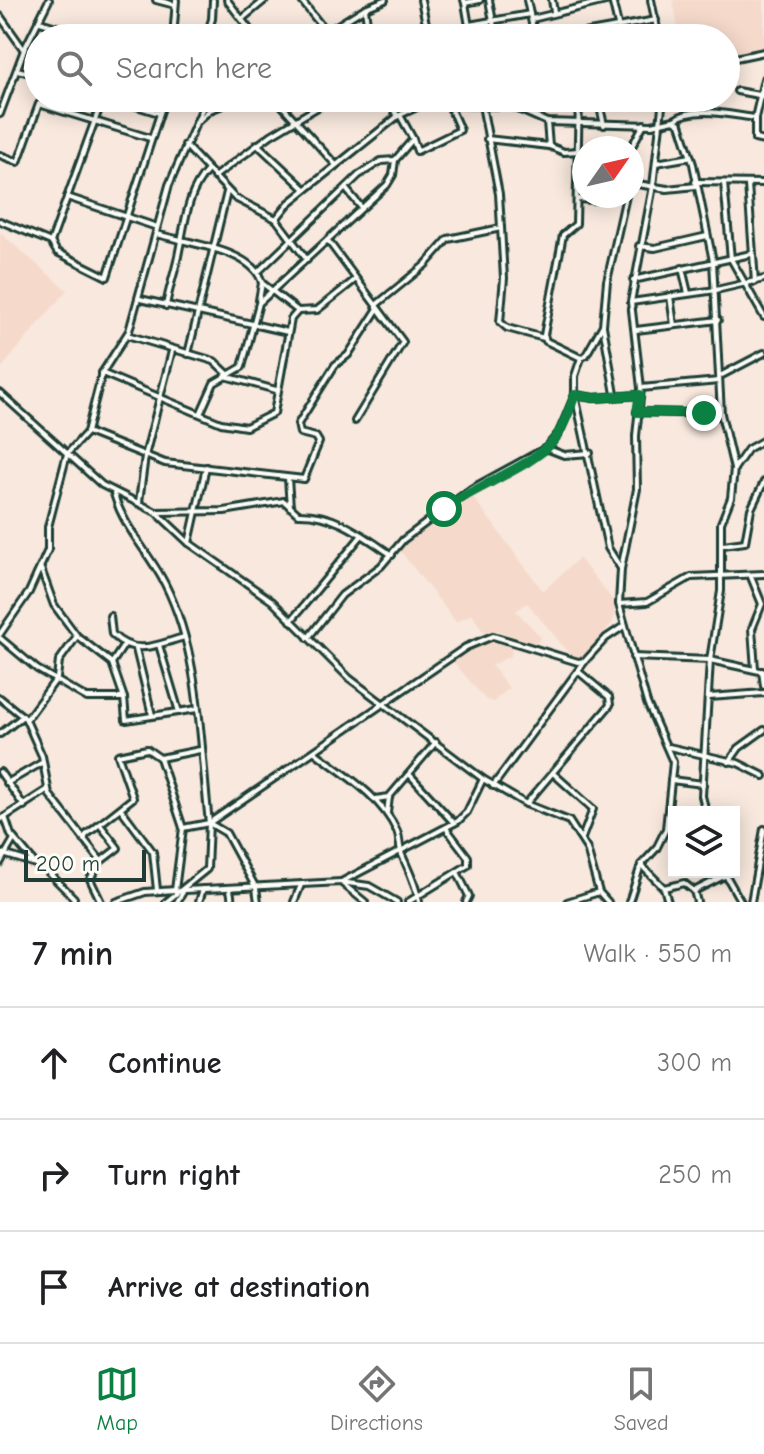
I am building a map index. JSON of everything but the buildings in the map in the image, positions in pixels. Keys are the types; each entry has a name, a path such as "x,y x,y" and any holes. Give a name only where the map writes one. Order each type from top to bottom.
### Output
{"street":[{"path":"46,24 40,22 49,0"},
{"path":"156,0 176,3 174,24"},
{"path":"209,24 213,0"},
{"path":"227,0 246,24"},
{"path":"242,19 265,0"},
{"path":"301,0 320,24"},
{"path":"338,24 384,0"},
{"path":"421,0 426,24"},
{"path":"469,24 465,2 480,0"},
{"path":"489,0 494,24"},
{"path":"527,0 532,24"},
{"path":"552,0 554,12"},
{"path":"474,24 611,0 617,24"},
{"path":"651,0 657,24"},
{"path":"365,8 367,24"},
{"path":"0,16 24,50 0,114"},
{"path":"631,24 656,20"},
{"path":"740,57 764,52"},
{"path":"17,70 24,72"},
{"path":"764,79 755,118 755,139 764,141"},
{"path":"0,85 10,87"},
{"path":"740,91 762,95"},
{"path":"0,155 18,162 36,112"},
{"path":"64,112 150,138"},
{"path":"51,242 98,112"},
{"path":"0,221 51,242 57,252 107,277 159,113 156,112"},
{"path":"124,698 87,698 37,669 0,636 29,592 48,550 48,527 67,454 87,432 102,373 127,335 140,299 157,227 185,145 200,112"},
{"path":"194,125 208,112"},
{"path":"288,112 335,164"},
{"path":"214,177 257,144 308,112"},
{"path":"396,112 417,151 457,132 460,127 452,112"},
{"path":"276,219 335,164 408,112"},
{"path":"483,112 497,175 504,278 500,322 507,328 544,338 581,358"},
{"path":"524,112 547,122 604,125 660,124 674,120 681,114 707,113 755,118"},
{"path":"580,112 580,136"},
{"path":"601,112 604,125"},
{"path":"629,902 641,865 656,849 666,829 673,762 647,703 619,604 621,569 637,489 637,412 641,388 631,302 639,246 653,186 661,112"},
{"path":"674,120 680,124 691,157 713,261 721,414 734,469 731,498 721,523 722,575 710,660 703,784 705,806"},
{"path":"547,122 549,146"},
{"path":"638,136 644,124"},
{"path":"259,303 329,242 391,180 395,160 413,139"},
{"path":"487,139 572,151"},
{"path":"257,144 306,189"},
{"path":"185,145 227,192 276,219 307,260"},
{"path":"656,163 691,157"},
{"path":"259,271 370,166 395,160"},
{"path":"166,306 182,227 197,182 208,170"},
{"path":"724,183 731,259 743,286 764,315"},
{"path":"644,185 764,183"},
{"path":"748,185 755,282"},
{"path":"346,189 361,207"},
{"path":"188,354 227,192"},
{"path":"67,197 157,227"},
{"path":"544,338 563,235 576,224 577,208"},
{"path":"615,394 603,325 607,281 623,208"},
{"path":"87,432 165,463 306,478 319,442 316,437 300,433 298,424 335,365 348,355 377,308 425,265 448,239 501,228"},
{"path":"156,234 245,258 259,271 262,283 259,303 242,367 214,383 201,412"},
{"path":"639,246 647,249 707,236"},
{"path":"329,242 402,339 403,347 355,421"},
{"path":"633,280 751,254"},
{"path":"682,267 688,293"},
{"path":"262,283 298,311 317,310 356,279"},
{"path":"631,302 743,286 764,279"},
{"path":"670,296 674,325"},
{"path":"140,299 288,332"},
{"path":"102,373 221,423 252,426 274,413 288,332 298,311"},
{"path":"636,330 718,320"},
{"path":"603,325 586,355 581,358 575,376 575,395 590,453 608,548 621,569"},
{"path":"127,335 172,351 214,361 227,376 276,390"},
{"path":"139,502 145,456 162,396 161,382 172,351"},
{"path":"641,388 719,379 764,353"},
{"path":"0,393 114,494 139,502 156,512 189,543 272,601 349,678 483,779 526,804 569,821 582,838 599,892 608,902"},
{"path":"575,395 594,398 615,394 640,395"},
{"path":"308,638 342,595 392,555 403,540 471,489 546,448 559,433 575,395"},
{"path":"637,412 721,414"},
{"path":"734,469 748,449 764,440"},
{"path":"546,448 564,455 590,453"},
{"path":"189,543 206,467"},
{"path":"288,478 290,507"},
{"path":"723,545 745,542 756,499 764,482"},
{"path":"114,494 120,516 165,584 184,637 197,709 209,823 209,866 177,902"},
{"path":"756,499 764,502"},
{"path":"156,512 224,511 282,501 298,514 312,514 342,523 392,555"},
{"path":"291,621 362,535"},
{"path":"41,568 54,605 77,636 112,663 124,698 126,720 197,709"},
{"path":"619,604 647,602 691,577 751,577 764,574"},
{"path":"751,577 762,604 752,629 755,670"},
{"path":"110,616 112,634 124,645 136,649 184,637"},
{"path":"493,786 585,661 606,638 624,626"},
{"path":"0,734 25,718 57,678 59,661 77,636"},
{"path":"183,828 209,823 273,777 316,753 453,655 493,636 521,642 571,661 585,661"},
{"path":"112,663 124,645"},
{"path":"159,645 179,712"},
{"path":"136,649 152,715"},
{"path":"633,657 710,660 763,672 764,686"},
{"path":"526,804 610,705 609,697 579,672"},
{"path":"709,697 764,693"},
{"path":"0,698 25,718 43,762 47,790 101,861"},
{"path":"729,762 739,748 764,730"},
{"path":"387,813 389,797 436,742"},
{"path":"669,747 729,762 764,776"},
{"path":"84,840 86,835 101,826 133,797 118,755 144,748 160,758 183,828 175,890"},
{"path":"160,758 200,750"},
{"path":"316,753 376,799 387,813 399,834 400,851 419,902"},
{"path":"0,792 43,762"},
{"path":"0,772 24,806"},
{"path":"554,774 593,809 582,838"},
{"path":"410,775 454,823"},
{"path":"341,882 454,823 467,812 483,779"},
{"path":"671,780 703,784"},
{"path":"47,790 2,818 14,839 35,863 56,877 74,898 73,902"},
{"path":"376,799 389,797"},
{"path":"121,809 153,852 157,890"},
{"path":"209,823 226,833 256,888 258,902"},
{"path":"101,826 118,848 101,861 90,879 101,902"},
{"path":"408,902 417,893 458,874 469,861 446,828"},
{"path":"751,902 764,829"},
{"path":"0,863 14,839"},
{"path":"3,855 35,863"},
{"path":"641,865 664,888 668,902"},
{"path":"458,874 469,896 466,902"},
{"path":"694,891 716,878"},
{"path":"728,878 741,902"},
{"path":"116,902 157,890 341,882 369,886 397,902"},
{"path":"341,882 363,901"},
{"path":"664,888 684,883 694,891 697,902"},
{"path":"294,902 301,885"},
{"path":"199,902 203,889"},
{"path":"230,889 232,902"},
{"path":"166,902 185,890"},
{"path":"567,902 599,892"}],"shaded area":[{"path":"673,0 764,0 764,49 740,53 740,24 677,24"},
{"path":"0,233 67,290 0,370"},
{"path":"469,492 543,591 579,558 616,604 613,622 581,660 574,659 527,603 516,611 541,637 536,644 498,631 483,632 472,614 456,622 399,549"},
{"path":"496,641 512,643 511,656 491,665 509,688 493,702 486,700 451,659 467,649"}],"route":[{"path":"444,509 471,489 503,474 553,442 575,395 594,398 615,394 625,397 640,395 637,412 704,413"}]}
